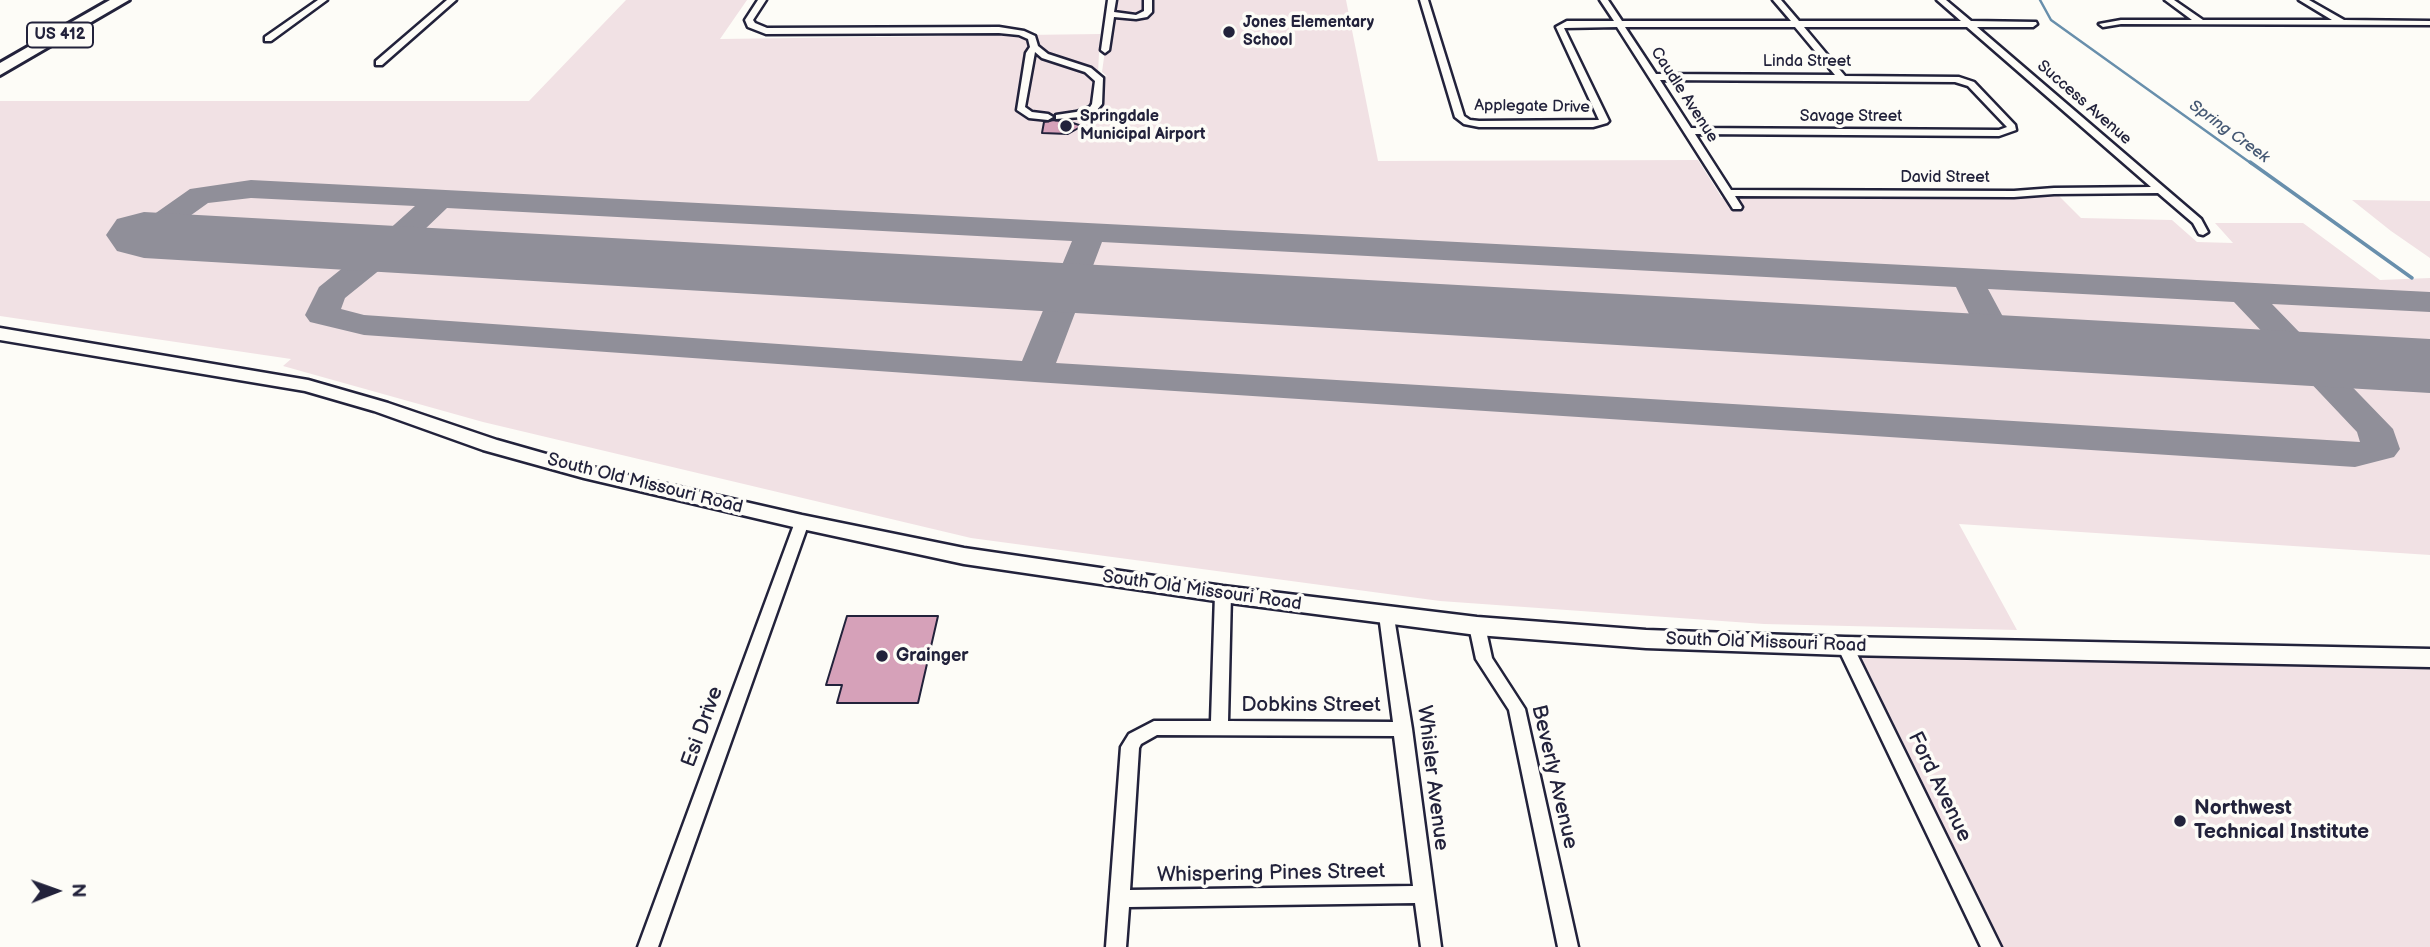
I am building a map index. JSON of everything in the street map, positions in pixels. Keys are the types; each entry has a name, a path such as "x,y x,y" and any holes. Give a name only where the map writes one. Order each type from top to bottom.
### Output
{"highway":[{"name":"US 412","path":"0,70 121,0"}],"main road":[{"name":"South Old Missouri Road","path":"0,334 308,386 381,407 490,445 592,473 802,522 964,556 1223,594 1477,626 1658,639 1845,646 2430,658"}],"street":[{"path":"268,39 323,0"},
{"path":"379,63 452,0"},
{"path":"762,0 748,20 755,28 766,31 1007,30 1028,35 1034,42 1034,47 1030,53 1020,108 1029,115 1054,117 1079,115 1097,104 1100,80 1094,73 1045,55 1034,47"},
{"path":"1105,50 1112,0"},
{"path":"1110,14 1136,17 1144,15 1148,12 1149,0"},
{"name":"Applegate Drive","path":"1424,0 1460,117 1472,124 1602,123 1604,119 1560,27 1567,24 1619,23"},
{"name":"Caudle Avenue","path":"1604,0 1737,207"},
{"path":"1777,0 1842,78"},
{"name":"Success Avenue","path":"1941,0 2162,190 2197,221 2203,232"},
{"path":"2169,0 2201,22"},
{"path":"2303,0 2341,23"},
{"path":"1619,23 2033,24"},
{"path":"2103,24 2430,23"},
{"name":"Linda Street","path":"1653,77 1961,80 1971,84 2011,123 2011,130"},
{"name":"Savage Street","path":"1690,131 1999,133 2011,130"},
{"name":"David Street","path":"1728,193 2014,194 2162,190"},
{"name":"Esi Drive","path":"648,947 802,522"},
{"path":"1219,728 1223,594"},
{"name":"Whisler Avenue","path":"1387,615 1431,947"},
{"name":"Beverly Avenue","path":"1477,626 1484,659 1517,709 1568,947"},
{"name":"Ford Avenue","path":"1845,646 1991,947"},
{"name":"Dobkins Street","path":"1119,899 1128,757 1135,739 1154,728 1403,729"},
{"name":"Whispering Pines Street","path":"1119,899 1424,894"},
{"path":"1116,947 1119,899"}],"shaded area":[{"name":"Springdale Municipal Airport","path":"626,0 747,0 720,39 1100,34 1098,73 1108,77 1102,72 1112,0 1346,0 1378,161 1698,160 1722,198 2059,196 2081,218 2172,220 2197,242 2233,243 2215,223 2303,223 2380,280 2430,278 2430,555 1959,524 2017,630 1764,624 1440,601 971,538 483,422 283,366 291,359 0,316 0,101 529,101"},
{"path":"2352,200 2430,201 2430,258 2391,231"},
{"name":"Northwest Technical Institute","path":"1845,646 2422,658 2430,667 2430,947 1991,947"}],"building":[{"path":"1054,120 1082,126 1068,134 1042,133 1044,122"},
{"name":"Grainger","path":"847,616 938,616 918,703 837,703 842,685 826,685"}],"waterway":[{"name":"Spring Creek","path":"2040,0 2051,20 2252,164"},
{"name":"Spring Creek","path":"2250,162 2412,278"}],"taxiway":[{"path":"144,235 200,195 251,189 2243,292"},
{"path":"440,199 386,249 330,294 322,315 364,325 1035,372"},
{"path":"1035,372 1090,233"},
{"path":"1967,278 1999,341"},
{"path":"1035,372 2355,455 2381,449 2375,429 2243,292"},
{"path":"2243,292 2430,302"}],"runway":[{"path":"144,235 2430,366"}],"place":[{"name":"Jones Elementary School","path":"1229,32"},
{"name":"Springdale Municipal Airport","path":"1066,126"},
{"name":"Grainger","path":"882,656"},
{"name":"Northwest Technical Institute","path":"2180,821"}]}
